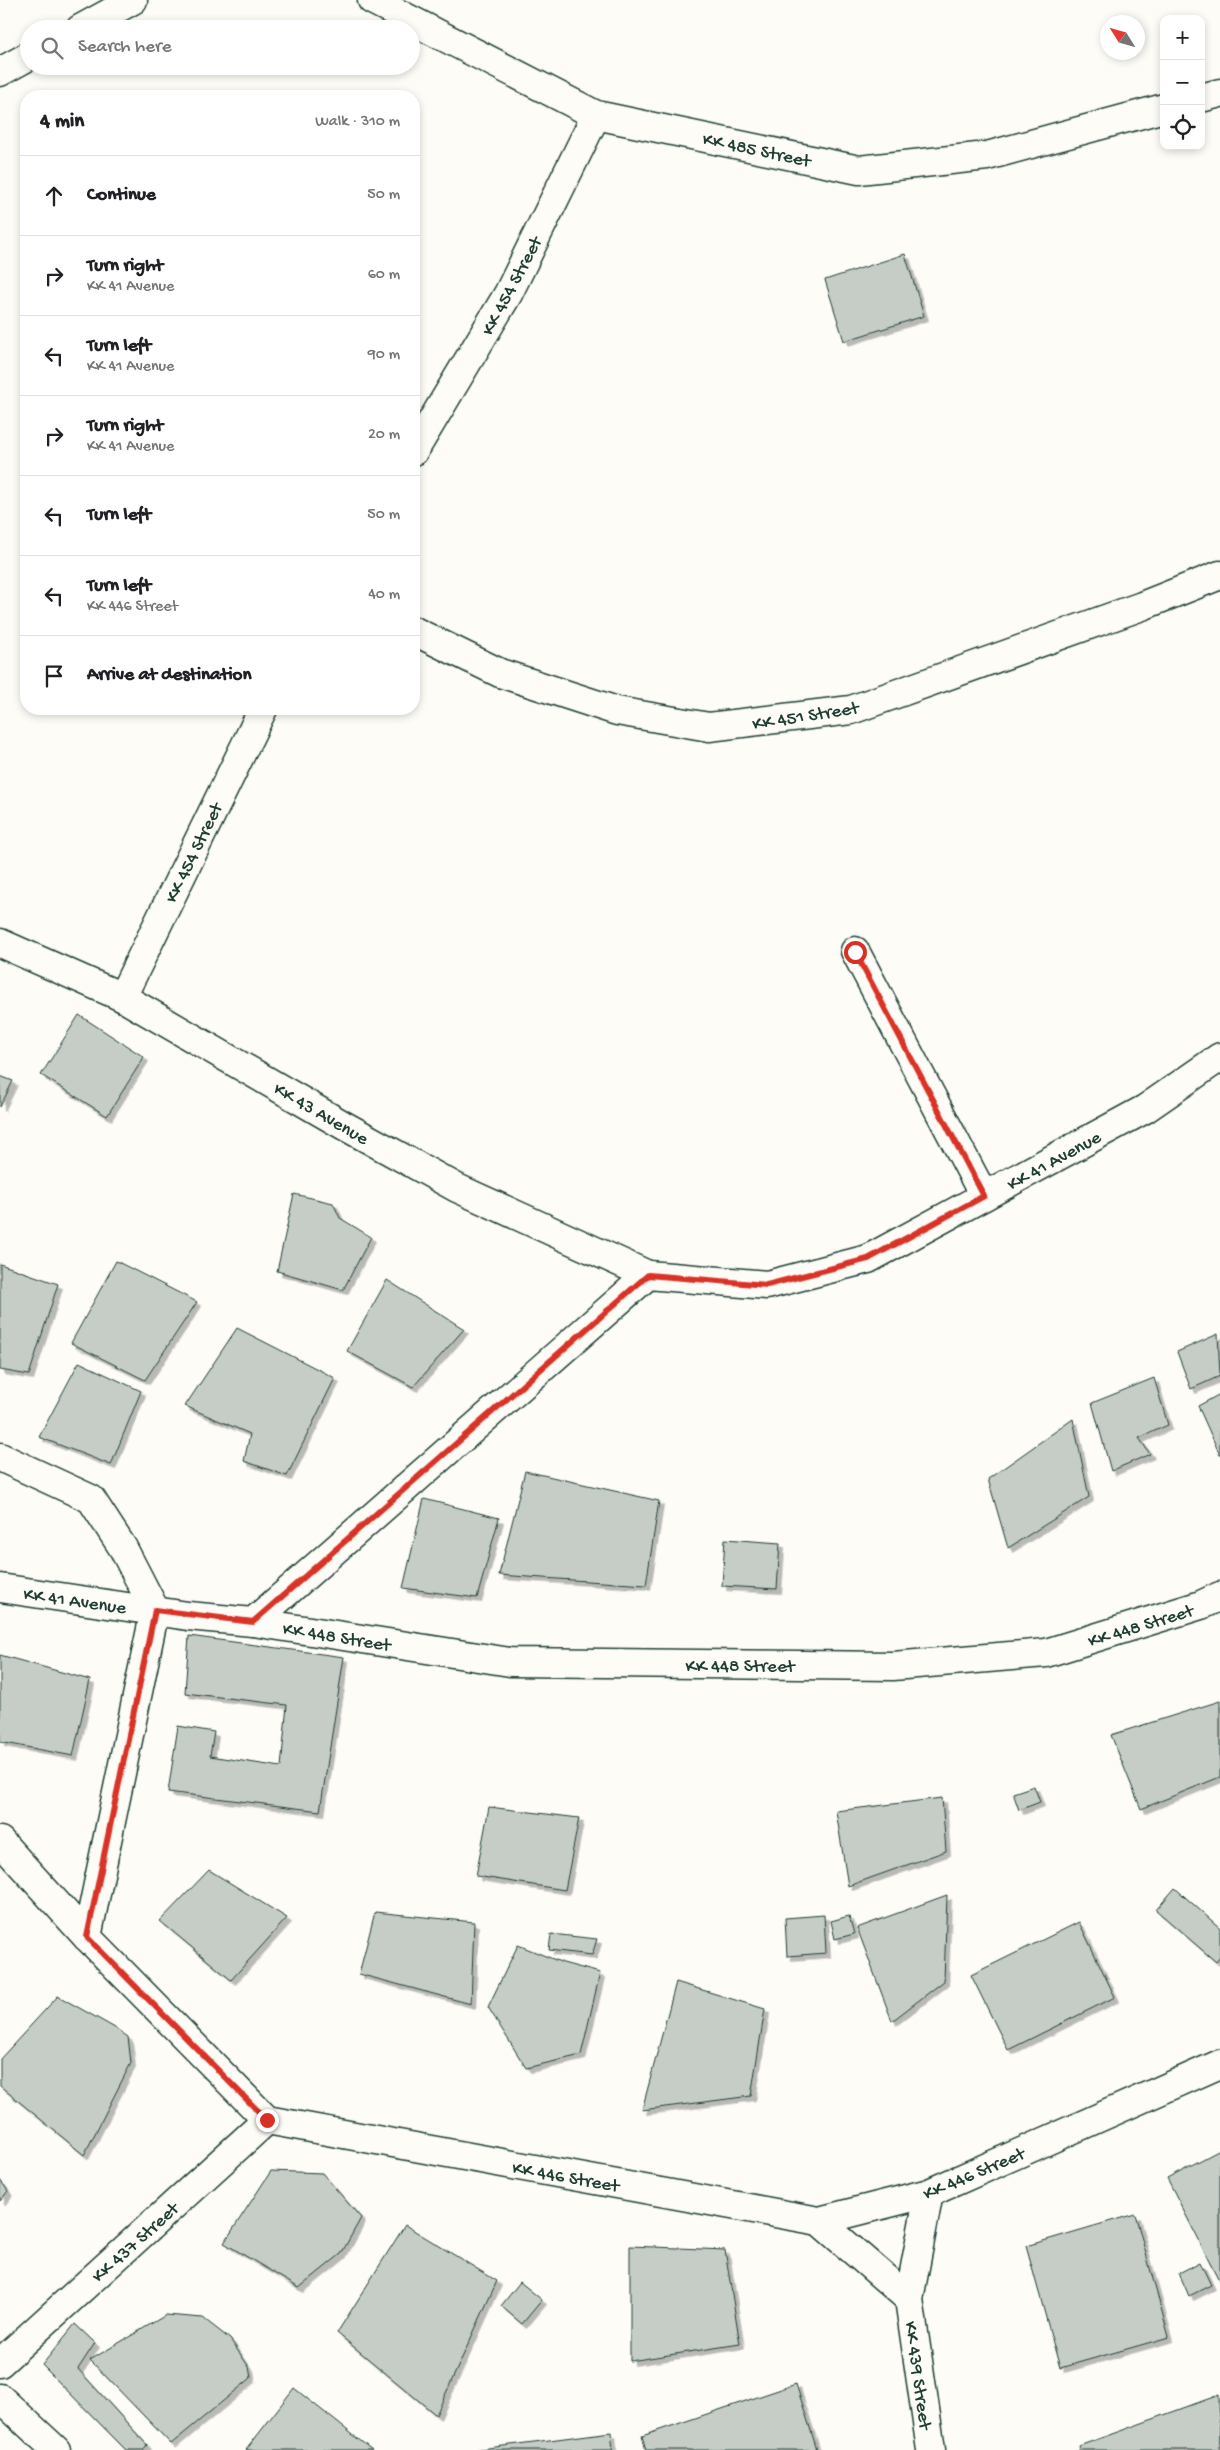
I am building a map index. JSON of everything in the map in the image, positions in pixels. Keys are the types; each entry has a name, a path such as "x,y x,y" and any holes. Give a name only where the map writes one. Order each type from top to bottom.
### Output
{"street":[{"path":"96,20 133,0"},
{"name":"KK 485 Street","path":"372,0 411,20"},
{"name":"KK 485 Street","path":"420,25 596,115 859,170 987,156 1160,109"},
{"path":"0,72 20,61"},
{"path":"1205,97 1220,93"},
{"name":"KK 454 Street","path":"420,440 508,294 596,115"},
{"name":"KK 451 Street","path":"420,634 500,673 617,711 709,727 851,710 1142,606 1220,575"},
{"name":"KK 454 Street","path":"122,997 260,715"},
{"name":"KK 43 Avenue","path":"0,943 122,997 343,1125 457,1188 648,1275"},
{"path":"855,952 984,1196"},
{"name":"KK 41 Avenue","path":"648,1275 767,1285 868,1259 1145,1108 1220,1057"},
{"path":"253,1622 648,1275"},
{"path":"0,1457 91,1499 123,1548 155,1610 87,1937"},
{"name":"KK 41 Avenue","path":"0,1588 253,1622"},
{"name":"KK 448 Street","path":"253,1622 510,1662 893,1666 1046,1653 1201,1605 1220,1596"},
{"path":"0,1841 87,1937 267,2120"},
{"name":"KK 446 Street","path":"267,2120 819,2221 929,2193 1220,2064"},
{"name":"KK 437 Street","path":"0,2363 267,2120"},
{"name":"KK 439 Street","path":"929,2193 909,2299 931,2450"},
{"name":"KK 439 Street","path":"819,2221 909,2299"},
{"path":"0,2398 56,2450"}],"building":[{"path":"905,254 924,316 844,341 825,280"},
{"path":"79,1015 144,1057 107,1116 41,1075"},
{"path":"0,1076 13,1081 0,1107"},
{"path":"294,1194 333,1203 340,1218 371,1237 343,1290 277,1271"},
{"path":"116,1261 197,1302 145,1380 71,1343"},
{"path":"0,1264 58,1284 29,1375 0,1370"},
{"path":"387,1280 464,1329 413,1387 347,1351"},
{"path":"237,1328 335,1378 287,1476 244,1461 250,1434 185,1406"},
{"path":"1218,1334 1220,1376 1191,1389 1177,1352"},
{"path":"79,1362 141,1391 111,1465 39,1437"},
{"path":"1154,1378 1168,1425 1139,1438 1150,1454 1111,1471 1092,1403"},
{"path":"1220,1394 1220,1455 1198,1406"},
{"path":"1073,1419 1089,1497 1008,1548 988,1479"},
{"path":"525,1471 659,1501 646,1585 499,1575"},
{"path":"424,1499 499,1518 477,1598 403,1588"},
{"path":"725,1539 780,1543 777,1589 722,1586"},
{"path":"189,1636 344,1657 320,1811 168,1792 178,1726 214,1732 210,1756 281,1767 287,1705 185,1693"},
{"path":"0,1655 90,1680 73,1756 0,1742"},
{"path":"1220,1701 1220,1777 1141,1809 1111,1735"},
{"path":"1034,1786 1040,1802 1019,1810 1013,1793"},
{"path":"942,1798 946,1851 848,1886 836,1811"},
{"path":"489,1807 579,1818 565,1890 476,1876"},
{"path":"209,1870 287,1918 231,1980 160,1921"},
{"path":"1175,1888 1220,1928 1220,1957 1216,1962 1156,1910"},
{"path":"947,1895 944,1981 892,2021 857,1928"},
{"path":"375,1912 474,1922 471,2004 359,1974"},
{"path":"824,1915 826,1953 787,1956 785,1918"},
{"path":"849,1916 854,1934 835,1939 831,1921"},
{"path":"1079,1922 1115,1997 1008,2050 971,1975"},
{"path":"551,1934 597,1939 592,1955 549,1950"},
{"path":"518,1945 563,1963 600,1973 581,2055 526,2068 488,2007"},
{"path":"676,1982 765,2009 751,2096 642,2110"},
{"path":"58,1996 128,2037 131,2063 84,2155 0,2086 0,2059"},
{"path":"1220,2150 1220,2282 1167,2178"},
{"path":"271,2171 322,2173 361,2218 341,2254 299,2288 224,2243"},
{"path":"0,2180 8,2191 0,2201"},
{"path":"1135,2214 1169,2337 1060,2368 1026,2246"},
{"path":"405,2225 497,2281 436,2415 337,2333"},
{"path":"630,2246 725,2250 740,2344 630,2361"},
{"path":"1200,2262 1211,2285 1189,2296 1179,2273"},
{"path":"520,2282 542,2300 522,2324 501,2306"},
{"path":"166,2315 203,2318 230,2339 249,2367 251,2378 171,2444 90,2360"},
{"path":"75,2324 95,2343 78,2369 147,2445 143,2450 126,2450 42,2365"},
{"path":"796,2384 817,2450 646,2450 642,2436"},
{"path":"294,2388 372,2450 246,2450"},
{"path":"1219,2395 1220,2450 1080,2450 1079,2446"},
{"path":"611,2432 613,2450 472,2450"}],"route":[{"path":"267,2120 87,1937 155,1610 188,1616 253,1622 648,1275 767,1285 868,1259 984,1196 916,1071 855,952"}]}
